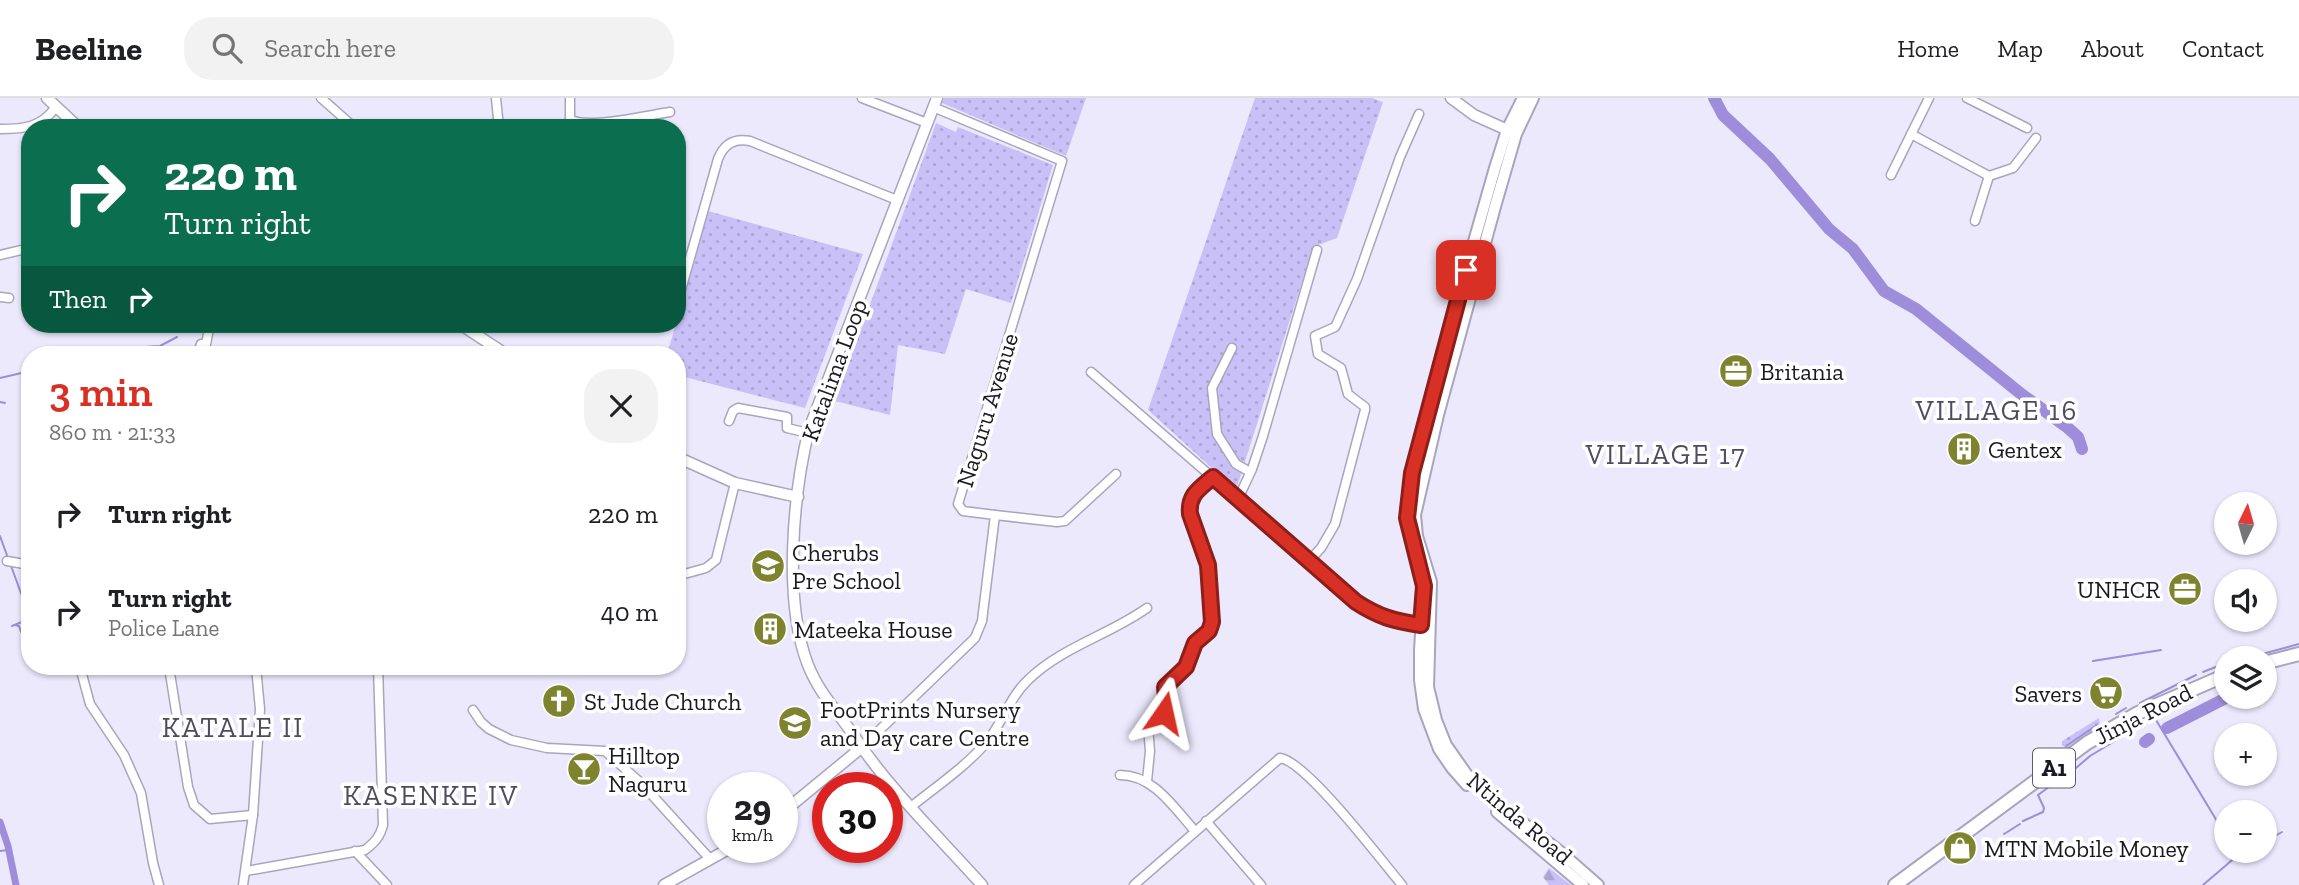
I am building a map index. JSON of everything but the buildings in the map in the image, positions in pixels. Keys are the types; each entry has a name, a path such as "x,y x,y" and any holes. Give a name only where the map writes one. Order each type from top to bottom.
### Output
{"highway":[{"path":"2277,660 2299,654"},
{"name":"Jinja Road","path":"1895,885 2105,732 2138,713 2214,679"}],"main road":[{"name":"Ntinda Road","path":"1523,98 1511,132 1454,352 1415,515 1417,536 1432,582 1420,680 1423,701 1439,748 1469,787 1583,885"},
{"name":"Ntinda Road","path":"1511,132 1533,98"},
{"name":"Ntinda Road","path":"1426,626 1427,687 1446,745 1458,764 1502,807 1598,885"}],"street":[{"path":"47,98 69,119"},
{"path":"321,98 345,119"},
{"path":"496,98 498,119"},
{"path":"570,98 570,119"},
{"path":"862,98 927,124"},
{"path":"1451,98 1474,115 1511,132"},
{"path":"1891,175 1930,98"},
{"path":"1967,98 2027,128"},
{"name":"Katalima Loop","path":"935,103 808,433 798,497 794,581 797,633 820,691 855,737 860,748 982,885"},
{"name":"Naguru Avenue","path":"798,800 860,748 918,694 978,632 982,621 995,515 963,511 958,504 1062,161 935,103"},
{"path":"43,119 56,107"},
{"path":"615,119 670,112"},
{"path":"1309,561 1321,548 1335,524 1365,410 1365,407 1348,394 1341,368 1318,354 1315,336 1335,327 1337,323 1357,279 1400,157 1419,114"},
{"path":"0,129 21,129"},
{"path":"1911,134 1989,176 2013,168 2036,138"},
{"path":"686,272 718,159 727,145 734,141 750,141 897,200"},
{"path":"1975,221 1989,176"},
{"path":"0,255 21,250"},
{"path":"1237,499 1250,472 1317,250"},
{"path":"200,346 206,344 208,333"},
{"path":"474,333 493,346"},
{"path":"1232,348 1212,388 1217,434 1236,464 1250,472"},
{"path":"1091,372 1356,602 1376,615 1426,626"},
{"path":"729,421 733,411 738,408 787,417 787,428 808,433"},
{"path":"686,461 735,483 798,497"},
{"path":"995,515 1065,521 1116,474"},
{"path":"1147,781 1150,751 1147,727 1167,710 1165,687 1186,667 1195,643 1209,631 1212,622 1208,565 1189,506 1197,491 1213,477"},
{"path":"686,574 706,568 716,560 735,483"},
{"path":"7,561 21,563"},
{"path":"912,806 986,742 1016,693 1028,680 1056,657 1128,621 1147,608"},
{"path":"82,675 90,704 124,755 141,793 159,885"},
{"path":"170,675 182,763 194,805 210,819 253,815"},
{"path":"243,885 253,815 260,709 257,675"},
{"path":"246,871 365,849 381,834 383,825 378,675"},
{"path":"474,710 489,729 519,743 547,748 605,751 642,784 707,856"},
{"path":"1133,885 1278,758 1295,764 1322,791 1402,885"},
{"path":"1120,775 1131,775 1147,781 1195,831"},
{"path":"1206,821 1261,885"},
{"path":"355,851 387,885"},
{"path":"664,885 707,861"}],"green space":[{"path":"944,98 1086,98 1066,156 942,103"},
{"path":"1255,98 1372,98 1383,102 1337,238 1313,247 1236,490 1148,410"},
{"path":"936,123 956,132 958,127 1053,165 1011,303 966,289 945,354 898,345 890,415 835,401"},
{"path":"708,211 863,254 805,408 686,377 686,346 670,346 673,333 686,333 686,288"},
{"path":"2099,718 2100,725 2066,748 2062,745 2062,741"},
{"path":"1549,868 1571,885 1549,885 1543,877"}],"waterway":[{"path":"1714,98 1723,115 1770,159 1829,229 1853,249 1884,291 1916,309 2068,428 2078,437 2082,449"},
{"path":"160,346 177,337"},
{"path":"0,378 21,373"},
{"path":"0,402 5,403"},
{"path":"0,536 8,558"},
{"path":"10,563 21,593"},
{"path":"12,626 21,622"},
{"path":"15,625 19,626 21,632"},
{"path":"2277,650 2299,644"},
{"path":"2093,661 2161,650"},
{"path":"2203,672 2214,668"},
{"path":"2140,703 2196,675"},
{"path":"2167,728 2214,704"},
{"path":"2116,714 2126,708"},
{"path":"2156,720 2214,816"},
{"path":"2066,746 2097,725"},
{"path":"2076,768 2090,756 2138,727"},
{"path":"2145,742 2149,739"},
{"path":"2023,821 2043,812 2038,795 2068,773"},
{"path":"0,822 16,885"},
{"path":"2004,834 2020,824"},
{"path":"2277,835 2282,832"},
{"path":"0,851 8,850 8,846"},
{"path":"2203,885 2229,863"}],"place":[{"name":"Britania","path":"1736,371"},
{"name":"Gentex","path":"1964,449"},
{"name":"Cherubs Pre School","path":"768,566"},
{"name":"UNHCR","path":"2185,589"},
{"name":"Mateeka House","path":"770,629"},
{"name":"Savers","path":"2106,693"},
{"name":"St Jude Church","path":"559,701"},
{"name":"FootPrints Nursery and Day care Centre","path":"795,723"},
{"name":"Hilltop Naguru","path":"584,769"},
{"name":"MTN Mobile Money","path":"1960,848"}],"district":[{"name":"VILLAGE 16","path":"1997,410"},
{"name":"VILLAGE 17","path":"1666,454"},
{"name":"KATALE II","path":"233,727"},
{"name":"KASENKE IV","path":"431,795"}],"route":[{"path":"1164,713 1167,710 1166,685 1186,667 1193,646 1209,631 1212,622 1208,565 1189,506 1197,491 1213,477 1356,602 1376,615 1421,625 1424,586 1407,518 1412,473 1466,270"}]}
